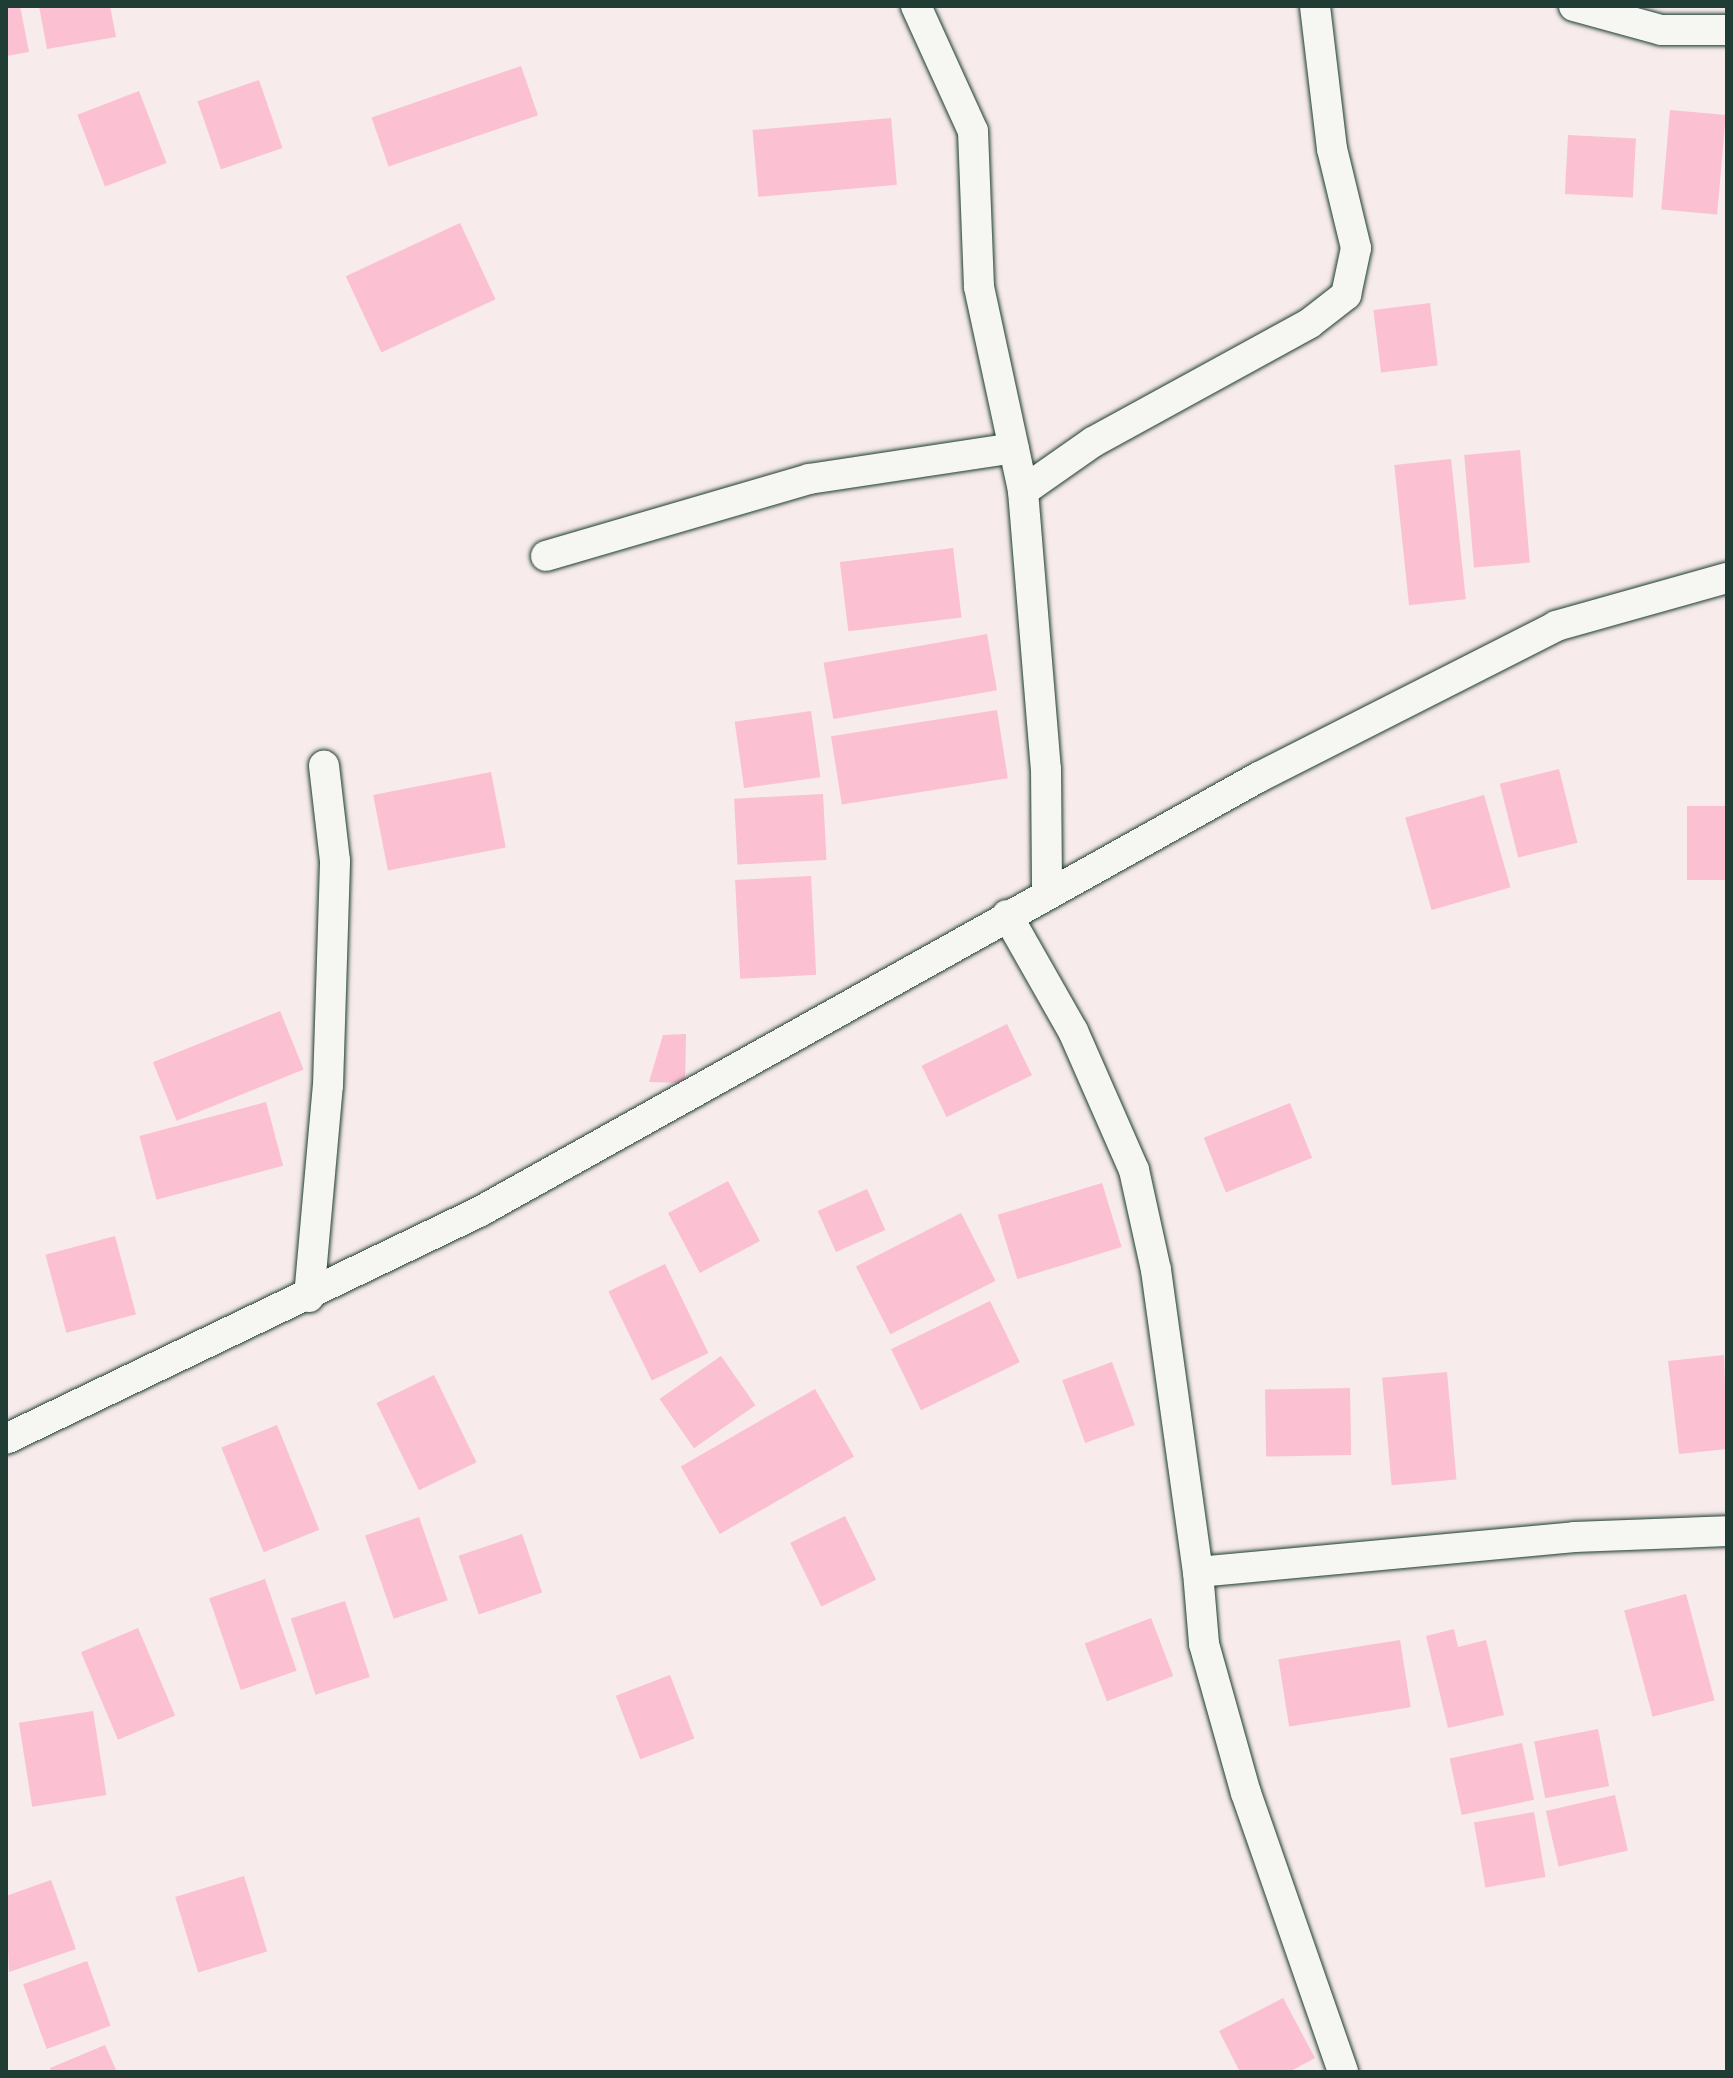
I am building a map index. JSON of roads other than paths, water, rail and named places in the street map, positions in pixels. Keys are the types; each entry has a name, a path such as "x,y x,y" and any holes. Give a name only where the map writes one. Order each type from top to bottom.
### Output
{"street":[{"path":"916,6 973,131 979,287 1023,491 1046,769 1047,893"},
{"path":"1023,491 1093,442 1310,323 1346,295 1356,248 1332,149 1315,6"},
{"path":"1574,6 1661,30 1727,30"},
{"path":"546,556 809,479 1014,448"},
{"path":"6,1439 309,1297 479,1212 1259,777 1556,626 1727,578"},
{"path":"309,1297 328,1086 335,861 324,766"},
{"path":"1007,915 1073,1031 1134,1170 1156,1270 1198,1572 1204,1644 1246,1793 1343,2072"},
{"path":"1198,1572 1574,1537 1727,1531"}]}
